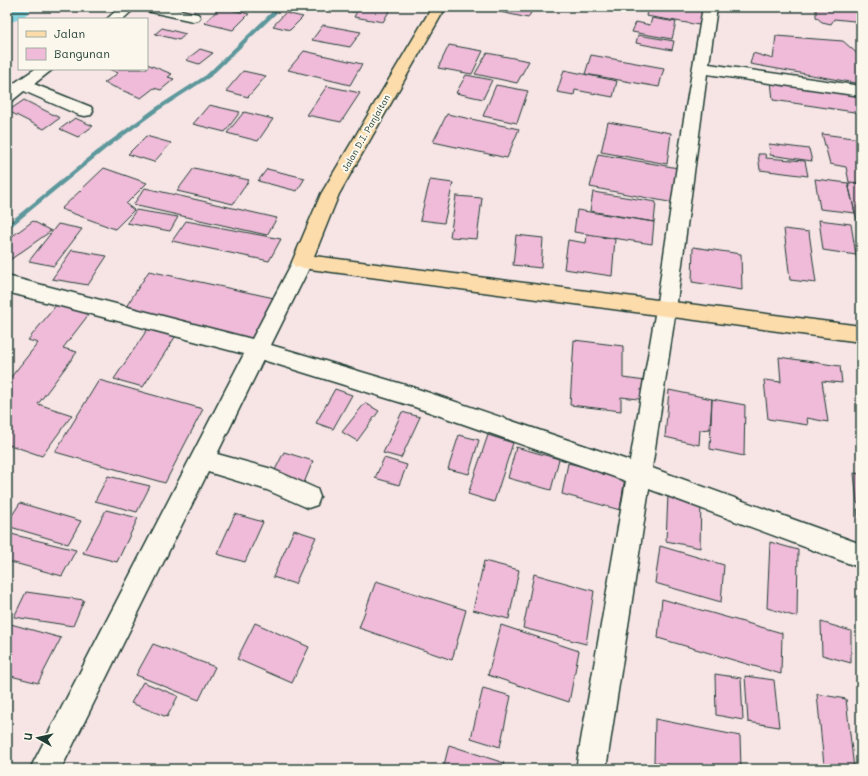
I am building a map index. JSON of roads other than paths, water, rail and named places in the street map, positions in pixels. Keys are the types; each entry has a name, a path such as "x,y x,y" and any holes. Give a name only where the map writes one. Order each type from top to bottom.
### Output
{"main road":[{"name":"Jalan D.I. Panjaitan","path":"302,262 330,194 439,7"},
{"path":"302,262 861,334"}],"street":[{"path":"115,18 129,7"},
{"path":"147,7 193,17"},
{"path":"591,769 666,309 710,7"},
{"path":"700,68 861,91"},
{"path":"7,96 44,70"},
{"path":"23,85 53,99 85,111"},
{"path":"45,769 302,262"},
{"path":"7,284 258,349 349,377 640,474 861,556"},
{"path":"201,460 272,480 308,497"}],"waterway":[{"path":"7,13 17,7"},
{"path":"7,228 105,147 157,109 208,76 280,7"}]}
